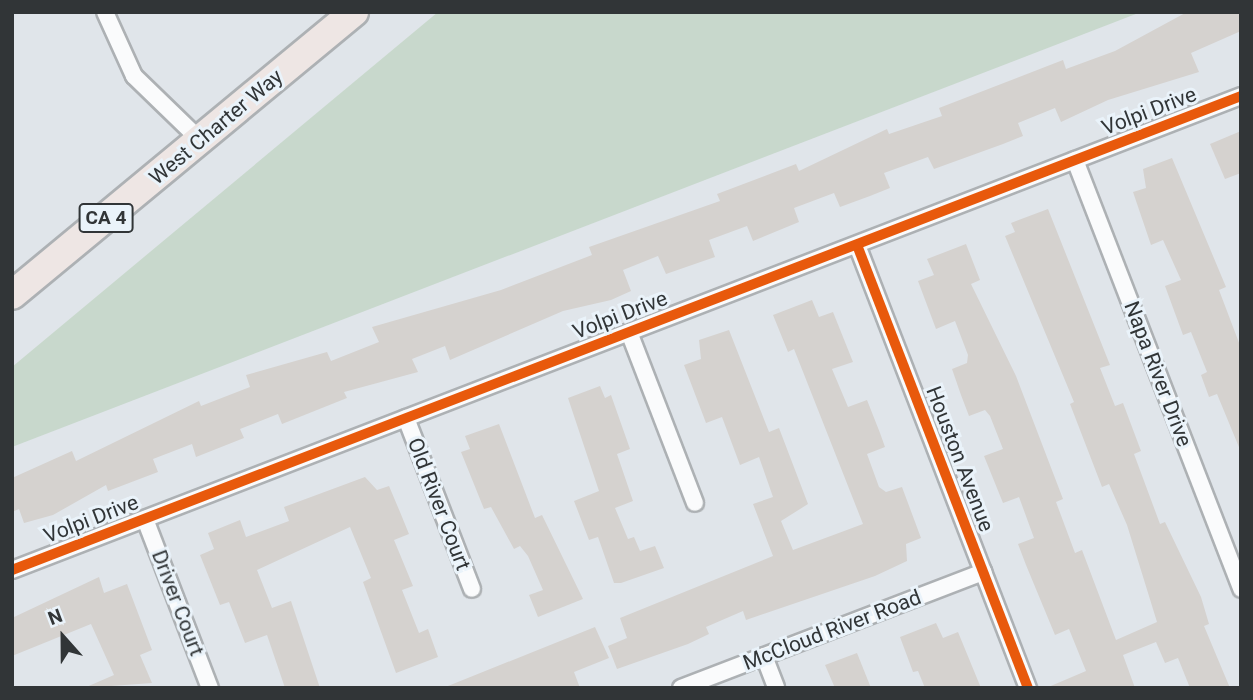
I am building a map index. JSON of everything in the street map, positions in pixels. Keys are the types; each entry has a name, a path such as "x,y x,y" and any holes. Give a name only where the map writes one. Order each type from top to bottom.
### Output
{"highway":[{"name":"West Charter Way","path":"12,295 354,12"}],"street":[{"path":"105,12 134,76 200,140"},
{"name":"Volpi Drive","path":"12,570 1241,96"},
{"name":"Napa River Drive","path":"1075,160 1241,589"},
{"name":"Houston Avenue","path":"857,245 1028,688"},
{"path":"629,332 695,503"},
{"name":"Old River Court","path":"406,418 472,589"},
{"name":"Driver Court","path":"145,519 210,688"},
{"name":"McCloud River Road","path":"681,688 983,572"},
{"path":"764,656 776,688"}],"green space":[{"path":"438,12 1141,12 12,447 12,367"}],"building":[{"path":"1187,12 1241,12 1241,31 1191,53 1199,72 1108,100 1061,122 1055,108 1018,123 1023,136 1003,144 934,169 928,157 884,173 890,188 870,196 840,207 834,193 794,208 799,222 753,241 747,226 709,240 715,257 666,274 658,256 623,270 631,291 611,300 563,311 450,360 445,346 412,359 418,372 344,392 347,398 282,424 278,414 240,429 244,438 196,457 192,444 153,459 158,472 108,491 106,485 53,515 24,523 19,509 12,512 12,478 72,451 76,461 199,401 201,406 250,387 246,375 327,352 331,361 379,342 372,327 501,290 592,255 589,247 720,201 717,194 796,164 799,171 887,129 889,134 942,116 939,108 1063,60 1066,69 1115,51"},
{"path":"1241,131 1241,173 1225,179 1210,144"},
{"path":"1172,158 1226,287 1219,290 1241,348 1241,452 1217,394 1209,397 1201,375 1207,372 1191,332 1183,335 1165,286 1181,280 1163,240 1151,245 1133,192 1146,188 1143,169"},
{"path":"1048,209 1110,365 1100,368 1115,406 1123,403 1141,451 1134,454 1160,524 1165,522 1201,597 1209,624 1204,626 1230,688 1190,688 1178,658 1165,663 1156,642 1123,655 1135,688 1046,688 1086,671 1069,629 1055,635 1026,565 1018,544 1034,538 1019,497 1003,503 984,456 1003,449 990,416 985,410 969,416 961,395 952,369 967,363 968,355 955,321 936,329 918,281 934,275 927,259 966,244 980,280 971,284 1016,376 1063,499 1056,502 1075,553 1082,550 1116,640 1157,622 1127,525 1109,484 1102,487 1070,404 1074,402 1005,236 1015,232 1011,223"},
{"path":"812,300 819,317 833,312 853,362 832,369 848,407 867,400 880,433 885,447 867,454 879,487 886,492 902,487 921,538 906,544 907,561 875,576 746,620 743,611 706,627 709,634 688,644 617,669 608,646 627,638 620,618 773,556 753,504 773,497 759,457 740,465 722,417 706,423 684,365 701,359 699,340 729,330 769,432 779,428 808,504 781,521 793,550 863,524 794,349 788,352 773,315"},
{"path":"600,386 605,398 611,395 630,449 617,454 633,501 615,508 628,539 634,537 640,551 655,546 664,568 621,583 614,583 598,537 589,540 574,501 599,491 568,398"},
{"path":"499,424 535,518 542,515 583,599 538,617 529,595 543,590 528,556 520,546 514,549 491,507 484,509 461,452 470,449 465,436"},
{"path":"365,477 377,490 389,486 409,534 394,540 413,586 402,590 419,633 428,629 438,657 396,673 363,582 371,578 350,527 257,570 272,608 291,601 320,688 285,688 267,635 245,643 229,602 220,605 200,555 214,549 208,533 240,520 246,537 289,521 284,507"},
{"path":"99,577 104,593 127,584 152,650 140,655 152,683 84,688 114,675 91,624 12,656 12,618"},
{"path":"936,623 943,638 958,632 981,688 925,688 918,671 913,672 900,637"},
{"path":"595,627 609,658 574,672 580,688 443,688"},
{"path":"857,653 871,688 835,688 825,665"}],"cycle path":[{"path":"12,570 1241,96"},
{"path":"857,245 1028,688"}]}
